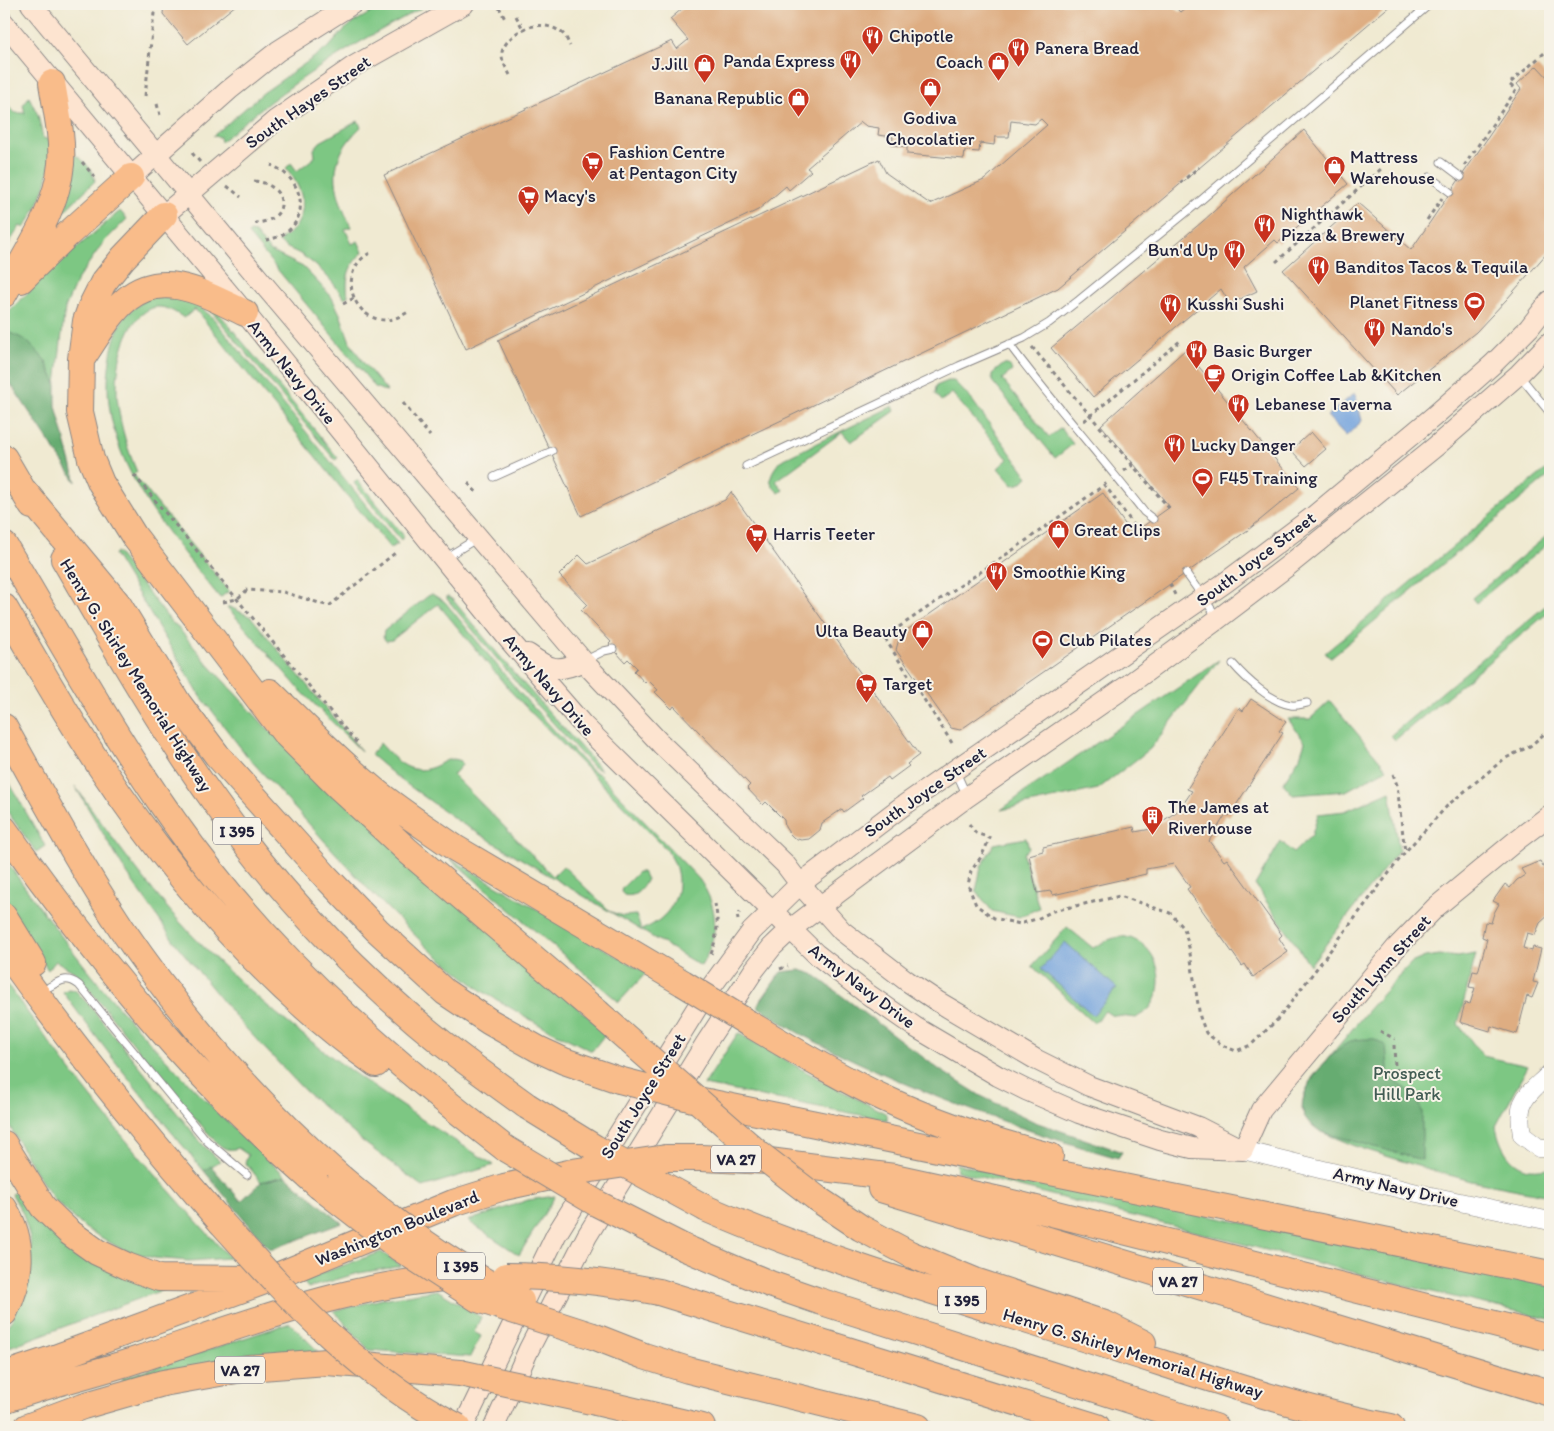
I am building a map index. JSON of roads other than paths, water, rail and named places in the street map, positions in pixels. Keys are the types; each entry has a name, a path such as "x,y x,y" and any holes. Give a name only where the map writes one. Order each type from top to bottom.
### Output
{"highway":[{"path":"4,294 43,221 56,191 60,165 60,144 52,83"},
{"path":"4,298 67,235 131,177"},
{"path":"164,215 123,258 103,283 90,307 86,321 81,359 80,412 91,459 101,483 134,536 284,732 340,788 408,851 760,1154 819,1200 861,1228 910,1254 975,1280 1105,1324 1220,1381"},
{"path":"81,359 121,305 135,294 156,286 172,285 186,287 244,314"},
{"name":"Henry G. Shirley Memorial Highway","path":"4,458 163,726 244,842 306,914 369,978 441,1042 527,1106 596,1148 707,1209 752,1228 844,1262 1220,1381 1297,1404 1391,1427"},
{"path":"24,491 118,604 178,703 211,747 327,878 407,959 445,992 490,1022 538,1049 619,1080 693,1099 1550,1274"},
{"path":"4,545 151,790 211,871 244,911 310,983 378,1046 506,1149"},
{"path":"4,607 78,732 124,802 178,874 234,938 294,998 341,1038 410,1087 506,1149 598,1204 685,1248 770,1284 1215,1427"},
{"path":"210,634 327,748 374,790 400,810 456,848 748,1023 856,1085 918,1113 956,1127 1027,1150 1147,1178 1238,1210"},
{"name":"I 395","path":"4,727 96,887 150,968 198,1029 302,1143 330,1182 372,1204 405,1229 467,1270 515,1298 593,1336 644,1356 733,1383 918,1427"},
{"path":"4,829 66,914 176,1047 235,1109 330,1182"},
{"path":"4,916 59,1001 103,1082"},
{"path":"4,949 103,1082 169,1162 287,1295 352,1357 398,1391 458,1427"},
{"path":"7,1153 43,1207 69,1232 97,1252 159,1278 270,1279"},
{"name":"Washington Boulevard","path":"4,1375 270,1279 453,1203 504,1187 572,1172 666,1158 750,1160 806,1166"},
{"path":"806,1166 894,1177 1004,1201 1550,1338"},
{"name":"VA 27","path":"806,1166 1550,1393"},
{"path":"4,1208 16,1234 19,1256 16,1282 4,1313"},
{"path":"1448,1253 1535,1257 1550,1260"},
{"path":"4,1400 95,1374 276,1314 352,1292 425,1279 533,1276 600,1282 659,1292 1097,1427"},
{"name":"VA 27","path":"27,1427 83,1406 163,1383 248,1368 327,1362 460,1374 596,1402 702,1427"},
{"path":"4,1412 95,1374"}],"main road":[{"name":"Army Navy Drive","path":"31,4 157,154 188,194 583,661 661,744 785,864 800,884 842,931 907,981 1037,1060 1089,1086 1198,1127 1243,1150"},
{"path":"131,177 229,90 278,51 352,4"},
{"name":"South Hayes Street","path":"164,215 276,120 354,66 464,4"},
{"name":"Army Navy Drive","path":"4,23 445,558 510,641 583,726 816,954 866,994 915,1027 959,1054 1026,1090 1079,1113 1160,1140 1192,1148 1243,1150"},
{"name":"South Joyce Street","path":"463,1427 556,1235 703,998 752,931 800,884 916,796 1203,598 1314,516 1433,417 1514,344 1550,301"},
{"name":"South Joyce Street","path":"494,1427 529,1349 588,1236 706,1043 754,970 772,947 791,929 967,797 1124,688 1218,619 1381,492 1519,374 1550,342"},
{"path":"510,641 541,663 550,667 568,668 583,661"},
{"name":"South Lynn Street","path":"1243,1150 1261,1110 1396,948 1444,901 1550,815"}],"street":[{"path":"1550,1072 1523,1100 1519,1118 1522,1135 1539,1148 1550,1148"},
{"name":"Army Navy Drive","path":"1243,1150 1417,1193 1550,1221"}],"lane":[{"path":"746,466 1024,338 1049,323 1173,224 1430,4"},
{"path":"1441,162 1460,176"},
{"path":"1430,177 1449,191"},
{"path":"1009,344 1117,476 1144,512 1153,519"},
{"path":"1519,374 1550,413"},
{"path":"494,477 552,451"},
{"path":"445,558 478,538"},
{"path":"1186,573 1218,619"},
{"path":"583,661 613,649"},
{"path":"1233,664 1252,685 1273,698 1292,706 1307,703"},
{"path":"955,770 967,797"},
{"path":"49,987 65,979 72,981 81,988 207,1141 247,1175"}],"water":[{"path":"1355,393 1362,421 1346,436 1327,416"},
{"path":"1065,942 1117,988 1093,1015 1041,969"}],"place":[{"name":"Chipotle","path":"873,55"},
{"name":"Panera Bread","path":"1019,67"},
{"name":"Panda Express","path":"851,80"},
{"name":"Coach","path":"999,81"},
{"name":"J.Jill","path":"704,83"},
{"name":"Godiva Chocolatier","path":"930,107"},
{"name":"Banana Republic","path":"799,117"},
{"name":"Fashion Centre at Pentagon City","path":"593,181"},
{"name":"Mattress Warehouse","path":"1334,186"},
{"name":"Macy's","path":"528,215"},
{"name":"Nighthawk Pizza & Brewery","path":"1265,243"},
{"name":"Bun'd Up","path":"1234,269"},
{"name":"Banditos Tacos & Tequila","path":"1319,286"},
{"name":"Planet Fitness","path":"1474,321"},
{"name":"Kusshi Sushi","path":"1171,323"},
{"name":"Nando's","path":"1375,348"},
{"name":"Basic Burger","path":"1197,370"},
{"name":"Origin Coffee Lab &Kitchen","path":"1215,394"},
{"name":"Lebanese Taverna","path":"1239,423"},
{"name":"Lucky Danger","path":"1175,464"},
{"name":"F45 Training","path":"1203,497"},
{"name":"Great Clips","path":"1058,549"},
{"name":"Harris Teeter","path":"757,553"},
{"name":"Smoothie King","path":"997,591"},
{"name":"Ulta Beauty","path":"923,650"},
{"name":"Club Pilates","path":"1043,659"},
{"name":"Target","path":"867,703"},
{"name":"The James at Riverhouse","path":"1152,836"}],"park label":[{"name":"Prospect Hill Park","path":"1407,1083"}]}
